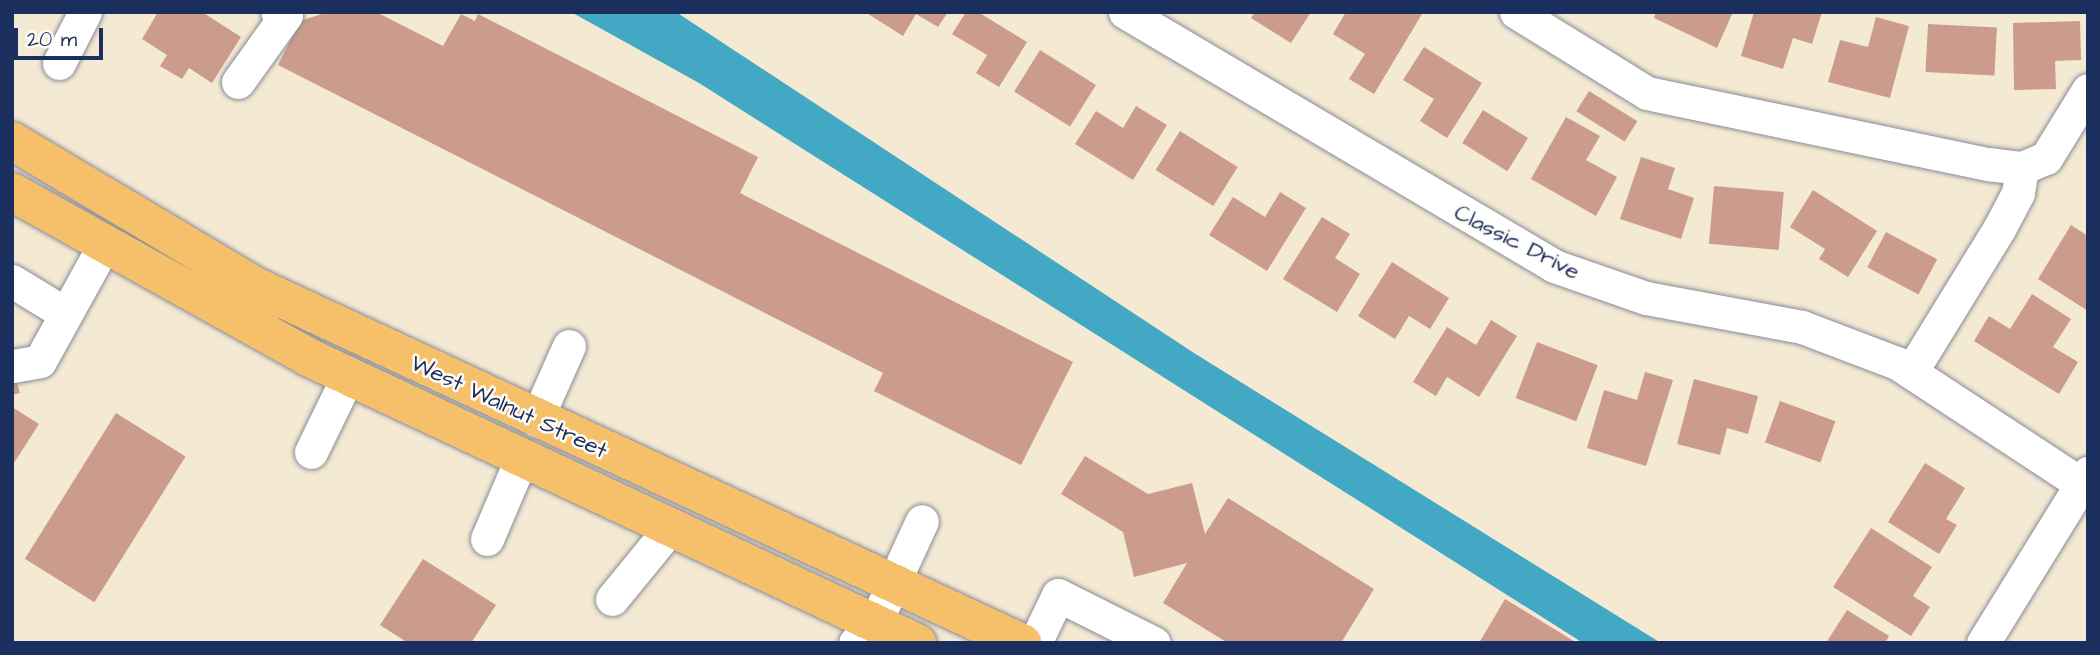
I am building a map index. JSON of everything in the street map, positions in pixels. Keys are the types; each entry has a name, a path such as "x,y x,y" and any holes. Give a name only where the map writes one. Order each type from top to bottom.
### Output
{"main road":[{"name":"West Walnut Street","path":"12,141 259,288 536,420 705,495 1022,643"},
{"name":"West Walnut Street","path":"12,192 104,245 355,379 671,527 865,633 917,643"},
{"path":"355,379 505,436 525,434 536,420"},
{"path":"522,457 582,470 662,508 705,495"}],"street":[{"path":"59,63 85,12"},
{"path":"238,82 286,15 277,12"},
{"name":"Classic Drive","path":"1125,12 1554,266 1646,298 1802,327 1911,372 2084,479"},
{"path":"1516,12 1647,93 2022,168 2046,158 2088,90"},
{"path":"1911,372 1999,229 2018,193 2022,168"},
{"path":"13,366 40,361 58,309 104,245"},
{"path":"12,281 58,309"},
{"path":"12,313 58,309"},
{"path":"536,420 569,346"},
{"path":"310,452 355,379"},
{"path":"487,539 522,457"},
{"path":"1983,643 2084,479"},
{"path":"865,633 894,582 922,521"},
{"path":"612,599 671,527"},
{"path":"1035,643 1058,595 1154,643"}],"water":[{"path":"571,12 676,12 1194,353 1661,643 1583,643 699,83"}],"building":[{"path":"158,12 202,12 241,37 212,83 189,68 182,79 160,66 167,55 142,39"},
{"path":"328,12 376,12 443,46 461,14 475,21 478,14 758,157 740,193 1073,362 1021,465 874,391 883,373 278,65 300,21"},
{"path":"865,12 948,12 938,27 916,14 903,36"},
{"path":"966,12 978,12 1027,42 999,87 976,73 987,55 952,34"},
{"path":"1255,12 1311,12 1291,43 1251,18"},
{"path":"1346,12 1422,14 1374,94 1349,79 1365,54 1333,34"},
{"path":"1656,12 1733,12 1717,48 1654,18"},
{"path":"1754,12 1822,12 1812,44 1793,38 1783,69 1741,56"},
{"path":"1876,17 1909,26 1890,98 1828,82 1840,40 1868,47"},
{"path":"2080,21 2081,60 2055,61 2056,89 2014,90 2013,23"},
{"path":"1928,24 1997,28 1994,76 1925,72"},
{"path":"1424,47 1482,83 1447,138 1420,121 1434,99 1403,80"},
{"path":"1040,50 1096,85 1070,127 1014,92"},
{"path":"1589,91 1637,121 1625,142 1576,111"},
{"path":"1136,106 1167,125 1133,180 1075,144 1096,111 1123,128"},
{"path":"1483,110 1528,138 1507,171 1462,143"},
{"path":"1566,117 1600,136 1586,160 1617,177 1596,216 1531,179"},
{"path":"1180,131 1238,167 1213,206 1156,170"},
{"path":"1641,157 1675,168 1668,189 1694,198 1681,239 1620,219"},
{"path":"1714,186 1784,192 1779,250 1709,244"},
{"path":"1813,190 1877,231 1848,277 1819,259 1825,249 1790,227"},
{"path":"1280,192 1306,208 1267,271 1209,235 1233,197 1265,217"},
{"path":"1322,217 1350,234 1335,258 1360,274 1337,312 1283,279"},
{"path":"2071,225 2088,236 2088,311 2038,279"},
{"path":"1886,232 1937,259 1918,295 1867,267"},
{"path":"1392,262 1449,298 1430,329 1409,316 1395,339 1358,316"},
{"path":"2032,294 2071,319 2053,347 2078,362 2059,394 1974,341 1989,316 2010,329"},
{"path":"1491,320 1517,336 1479,397 1447,377 1436,396 1413,382 1447,327 1476,345"},
{"path":"1537,342 1598,365 1576,421 1515,398"},
{"path":"12,366 20,393 12,395"},
{"path":"1645,372 1673,380 1646,466 1587,448 1604,390 1637,400"},
{"path":"1694,379 1758,396 1748,434 1727,428 1720,455 1677,444"},
{"path":"1780,401 1835,421 1820,463 1765,442"},
{"path":"12,407 39,424 12,466"},
{"path":"116,413 186,456 94,602 25,559"},
{"path":"1085,456 1148,494 1192,483 1205,534 1228,498 1374,589 1341,643 1228,643 1163,603 1187,563 1134,577 1123,532 1061,494"},
{"path":"1925,463 1965,488 1946,519 1957,525 1939,554 1888,522"},
{"path":"1871,528 1932,567 1913,596 1930,607 1911,636 1833,587"},
{"path":"423,559 496,605 471,643 408,643 380,625"},
{"path":"1505,599 1577,643 1479,643"},
{"path":"1847,610 1889,636 1885,643 1826,643"}]}
